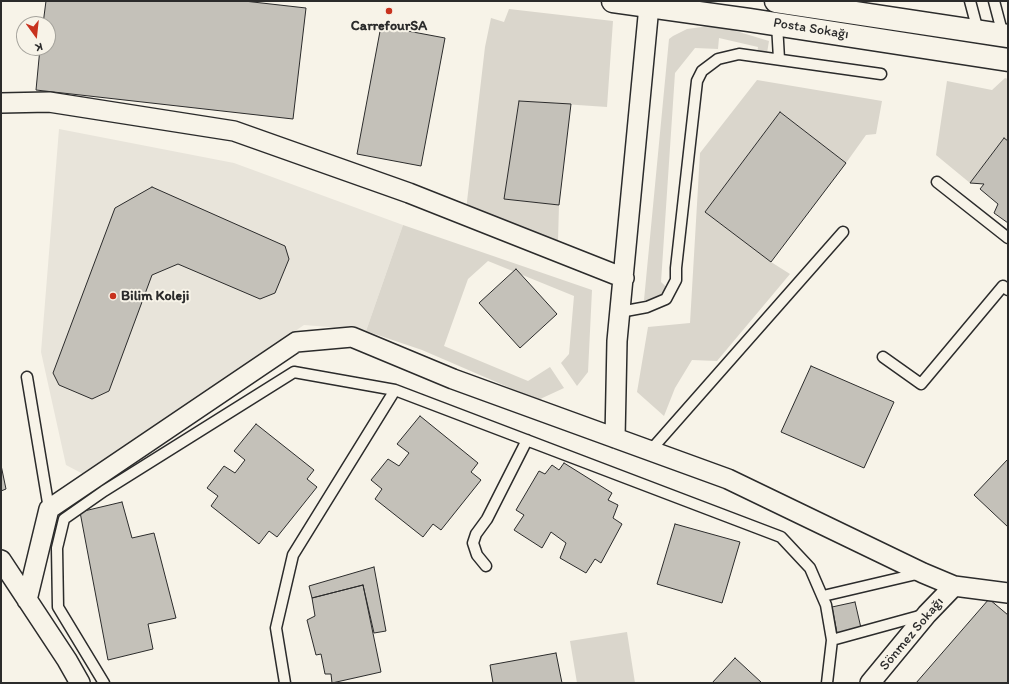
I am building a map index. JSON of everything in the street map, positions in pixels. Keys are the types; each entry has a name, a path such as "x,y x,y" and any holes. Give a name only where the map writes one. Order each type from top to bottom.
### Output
{"street":[{"name":"Posta Sokağı","path":"613,1 649,4 1008,60"},
{"name":"Posta Sokağı","path":"776,1 1005,35"},
{"path":"615,438 617,341 649,4"},
{"path":"1,104 49,102 234,131 409,193 624,278"},
{"path":"27,600 49,509 296,342 352,337 453,379 728,479 923,573 954,586 1008,593"},
{"path":"1,560 67,660 80,683"},
{"name":"Sönmez Sokağı","path":"870,683 927,614 954,586"}],"lane":[{"path":"970,1 978,31"},
{"path":"994,1 1005,35"},
{"path":"777,24 779,60"},
{"path":"620,312 648,308 666,300 676,280 676,268 697,81 702,70 718,59 739,54 881,74"},
{"path":"937,182 1008,238"},
{"path":"650,451 843,232"},
{"path":"883,357 921,384 1006,285"},
{"path":"104,683 58,607 57,548 64,519 104,491 294,372 396,390 781,537 810,568 826,605 832,640 827,683"},
{"path":"27,377 49,509"},
{"path":"285,683 276,628 293,555 396,390"},
{"path":"486,566 477,555 473,543 476,534 487,519 527,440"},
{"path":"822,596 923,573"},
{"path":"832,640 927,614"}],"shaded area":[{"path":"509,9 613,21 607,107 519,101 504,199 559,205 558,241 466,210 485,47 491,18 504,22"},
{"path":"716,25 769,41 766,59 756,58 758,47 719,38 718,49 695,48 675,73 661,282 675,295 660,304 644,300 669,39 687,29"},
{"path":"1005,78 1008,79 1008,141 1004,138 970,183 936,155 947,81 992,90"},
{"path":"757,80 882,101 876,134 866,135 846,163 780,112 705,212 771,262 790,274 717,361 692,360 675,388 664,416 637,392 648,327 690,323 700,153"},
{"path":"59,129 234,163 403,225 366,331 304,325 85,475 66,465 41,352"},
{"path":"403,225 592,290 588,372 577,386 561,363 569,354 574,296 488,261 468,279 444,346 528,381 550,367 564,388 538,400 422,350 366,331"},
{"path":"627,632 635,683 577,683 570,641"}],"building":[{"path":"46,1 244,1 306,8 293,119 36,90 39,56 56,56 56,16 44,16"},
{"path":"381,26 445,38 421,166 357,154"},
{"path":"519,101 571,104 559,205 504,199"},
{"path":"780,112 846,163 771,262 705,212"},
{"path":"1004,138 1008,141 1008,223 994,213 998,204 980,189 984,184 970,183"},
{"name":"Bilim Koleji","path":"152,187 285,246 289,259 275,293 260,299 178,264 152,275 109,391 92,399 59,385 53,373 115,208"},
{"path":"516,269 557,314 520,348 479,303"},
{"path":"811,366 894,402 864,468 781,432"},
{"path":"420,416 478,463 471,472 481,480 441,530 433,524 423,537 375,499 382,489 371,480 388,459 399,466 409,453 397,444"},
{"path":"256,424 314,470 307,479 317,487 277,537 269,531 259,544 211,506 218,496 207,488 224,466 235,473 245,460 234,451"},
{"path":"1008,459 1008,527 974,495"},
{"path":"564,463 612,493 608,500 618,505 613,518 622,524 601,563 595,559 586,573 560,558 566,543 551,532 542,548 514,530 524,515 516,510 539,471 545,474 552,465 559,470"},
{"path":"1,465 6,489 1,491"},
{"path":"122,502 132,538 154,533 176,618 148,624 153,649 108,660 80,512"},
{"path":"675,524 740,542 722,603 657,584"},
{"path":"374,567 386,631 374,633 363,585 312,598 309,586"},
{"path":"363,585 381,672 332,683 331,674 325,674 321,654 316,655 307,620 315,616 312,598"},
{"path":"989,599 1008,615 1008,683 916,683"},
{"path":"855,602 861,628 837,633 832,607"},
{"path":"556,653 562,683 493,683 490,665"},
{"path":"735,658 762,683 712,683"}],"place":[{"name":"CarrefourSA","path":"389,11"},
{"name":"Bilim Koleji","path":"113,296"}]}
